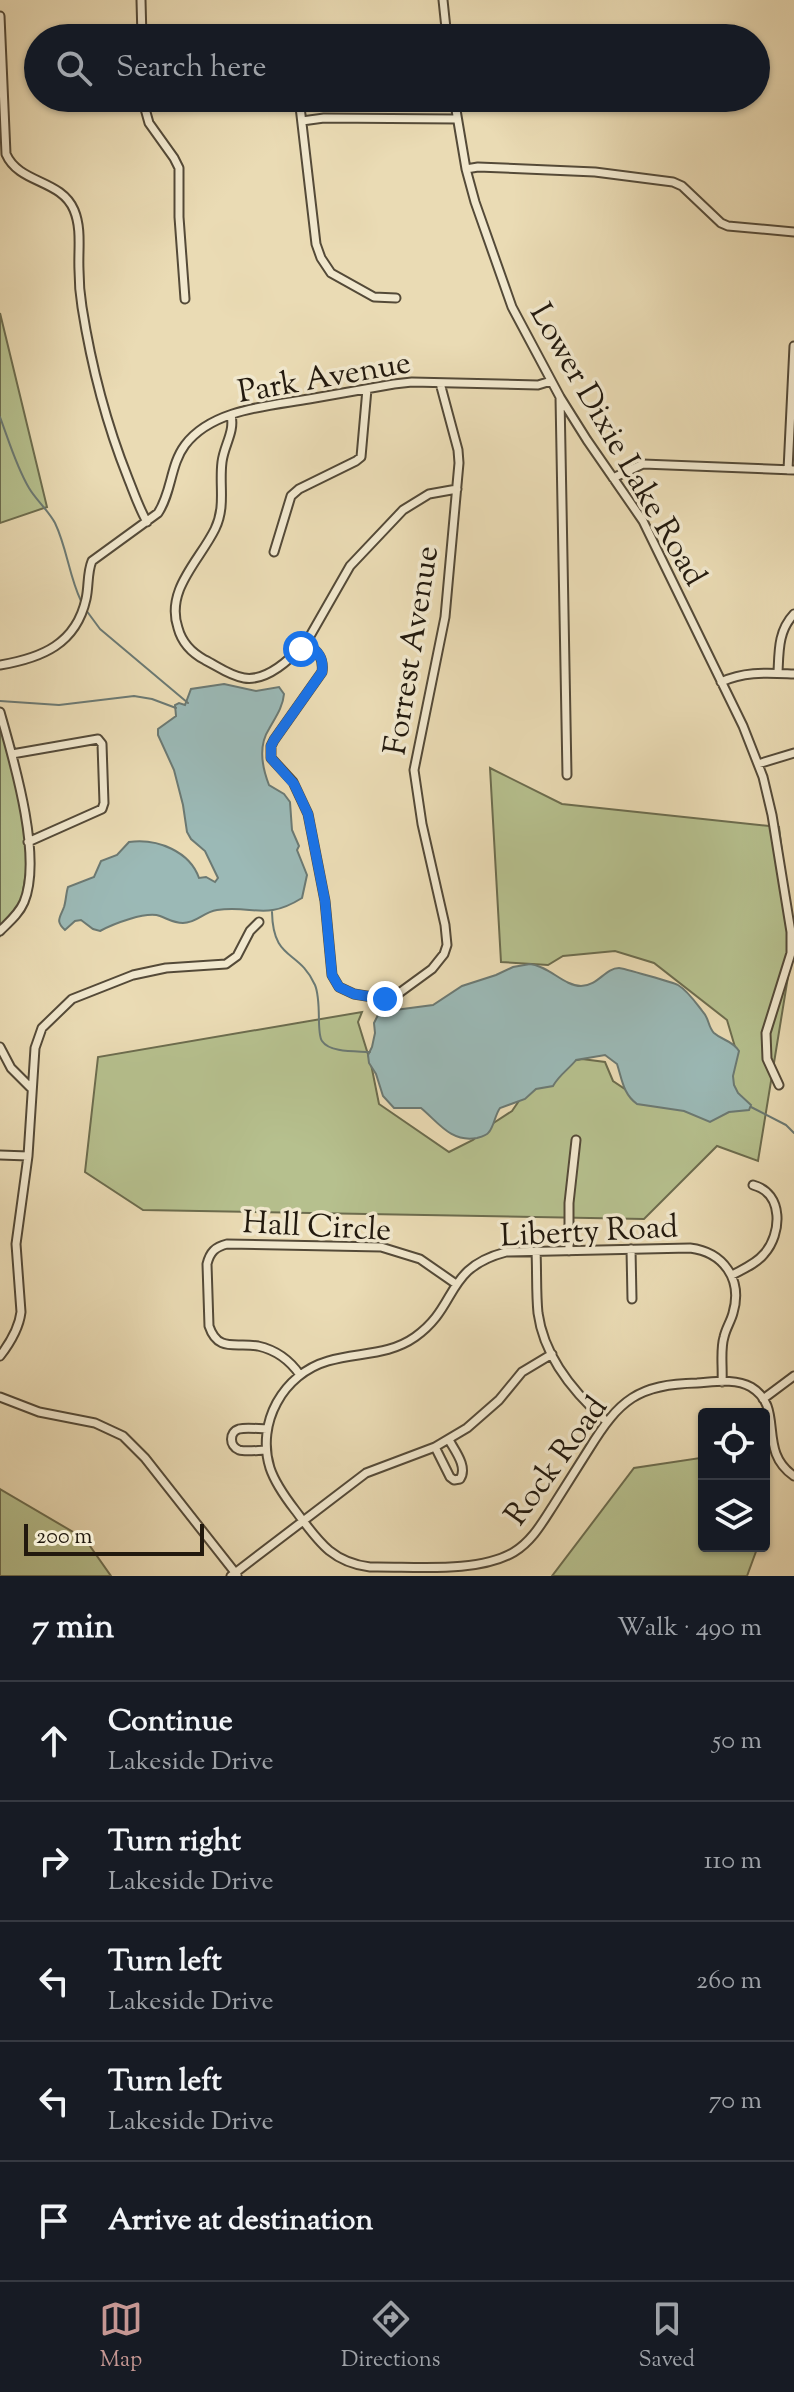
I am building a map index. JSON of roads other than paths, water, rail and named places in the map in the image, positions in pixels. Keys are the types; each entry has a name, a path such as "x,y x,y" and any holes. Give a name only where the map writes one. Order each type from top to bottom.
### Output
{"street":[{"path":"141,0 142,24"},
{"path":"443,0 446,24"},
{"path":"0,16 7,165 59,190 74,209 79,228 78,270 82,306 106,415 120,459 147,522"},
{"path":"146,112 149,123 179,168 185,299"},
{"path":"301,112 316,244 321,258 331,273 374,297 396,298"},
{"name":"Lower Dixie Lake Road","path":"456,112 466,169 500,279 523,330 560,397 654,541 758,764 772,815 793,940 766,1033 767,1059 779,1085"},
{"path":"302,121 324,118 457,119"},
{"path":"466,169 595,172 663,180 682,186 714,218 728,226 794,232"},
{"path":"613,478 643,464 791,470 794,346"},
{"name":"Park Avenue","path":"0,665 33,657 65,639 84,608 92,561 147,522 164,504 176,462 186,444 202,429 231,415 412,382 538,385 551,381"},
{"name":"Forrest Avenue","path":"306,643 320,655 322,672 274,740 270,752 305,803 325,901 332,975 339,987 354,994 385,999 395,996 432,969 447,945 414,770 445,617 457,489 458,450 440,383"},
{"path":"274,552 291,496 361,457 367,389"},
{"path":"560,397 567,775"},
{"path":"231,415 233,428 221,463 221,513 215,529 178,591 175,610 177,628 185,643 197,655 233,675 258,678 269,674 306,643 350,566 403,510 429,494 457,489"},
{"path":"778,673 780,637 784,625 794,614"},
{"path":"721,682 753,672 794,674"},
{"path":"0,712 12,754 28,842 29,868 25,900 16,915 0,931"},
{"path":"12,754 98,739 102,744 102,809 28,842"},
{"path":"758,764 794,753"},
{"path":"0,1356 20,1323 16,1244 28,1156 35,1048 39,1035 47,1022 72,999 88,992 147,971 226,964 237,956 250,931 259,922"},
{"path":"0,1047 11,1068 32,1089"},
{"path":"569,1251 569,1203 576,1140"},
{"path":"0,1155 28,1156"},
{"path":"722,1382 723,1341 736,1301 732,1275 763,1256 776,1232 777,1215 772,1198 765,1189 753,1185"},
{"name":"Hall Circle","path":"300,1375 288,1360 272,1350 255,1345 225,1345 212,1336 207,1264 210,1254 217,1247 227,1244 381,1247 420,1259 456,1284"},
{"path":"631,1249 632,1299"},
{"name":"Liberty Road","path":"303,1520 276,1482 269,1466 267,1429 278,1399 300,1375 327,1361 383,1352 421,1333 470,1268 489,1257 506,1252 536,1251 701,1250 720,1259 732,1275"},
{"path":"536,1251 538,1317 543,1336 574,1391 606,1421"},
{"path":"0,1397 39,1412 95,1423 123,1436 145,1458 235,1575 366,1473 449,1440 486,1412 522,1372 552,1354"},
{"path":"794,1376 763,1399 770,1413 776,1456 794,1476"},
{"name":"Rock Road","path":"303,1520 329,1551 356,1565 467,1566 494,1562 518,1550 537,1531 606,1421 626,1402 652,1388 675,1383 746,1385 763,1399"},
{"path":"266,1450 239,1450 231,1439 239,1429 267,1429"},
{"path":"435,1447 450,1477 460,1479 464,1469 449,1440"}],"water":[{"path":"224,684 256,691 279,687 284,694 263,742 262,757 269,785 284,794 290,802 292,830 307,875 302,898 269,911 217,910 188,923 147,915 100,931 81,920 65,930 59,919 68,887 94,877 101,861 117,855 129,842 151,842 172,849 188,861 199,878 206,877 215,882 218,878 205,851 187,832 174,770 158,729 176,716 175,705 185,705 191,689"},
{"path":"530,964 581,986 619,968 678,985 705,1014 714,1033 739,1051 734,1085 751,1105 749,1110 729,1112 710,1122 684,1111 637,1104 626,1091 617,1064 605,1055 576,1060 553,1086 536,1089 525,1099 500,1108 489,1132 479,1138 468,1139 452,1134 421,1108 394,1108 383,1096 369,1063 374,1023 378,1015 433,1005 462,986"}],"waterway":[{"path":"0,417 24,480 55,523 81,601"},
{"path":"86,610 100,629 188,703"},
{"path":"0,701 59,705 134,696 176,708"},
{"path":"272,912 273,928 282,948 302,965 315,985 322,1041 331,1048 370,1052"},
{"path":"751,1107 786,1125 794,1133"}]}
